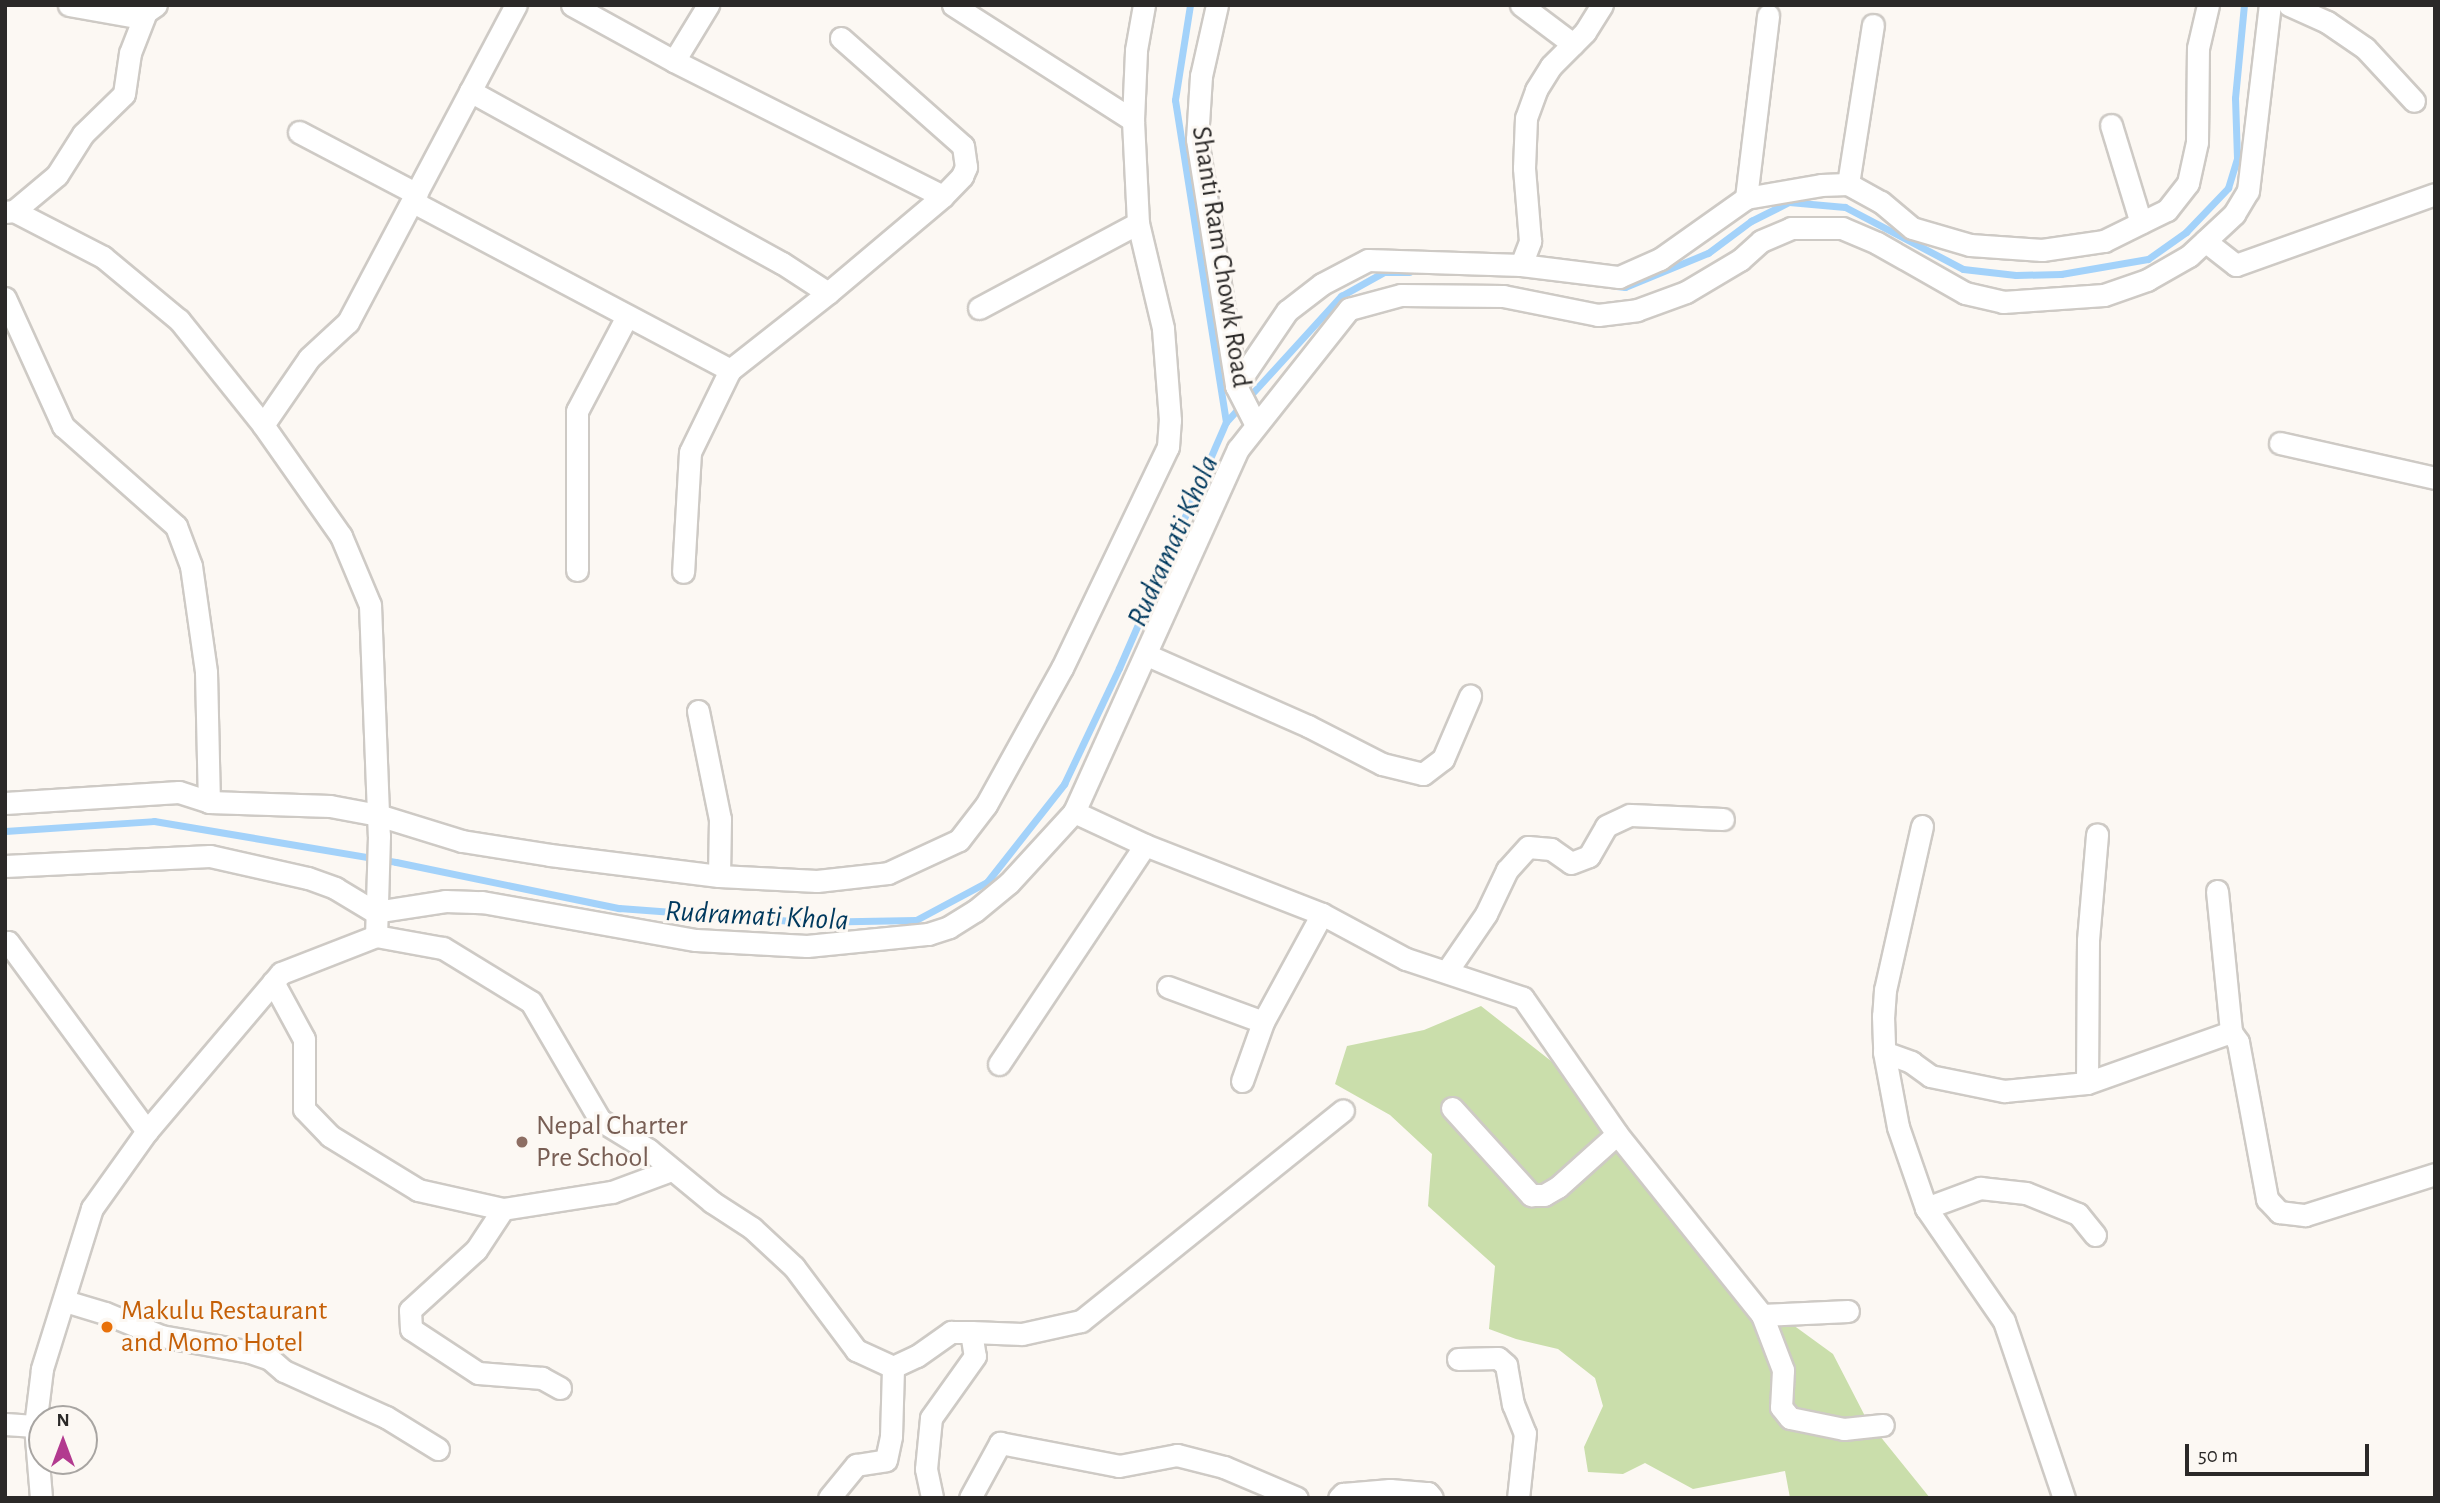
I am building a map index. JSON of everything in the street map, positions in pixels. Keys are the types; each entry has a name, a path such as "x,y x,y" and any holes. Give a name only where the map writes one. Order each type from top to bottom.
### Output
{"street":[{"path":"69,5 150,12 131,52 124,94 83,134 57,175 10,211 103,257 179,320 263,425 341,536 370,605 379,836 376,936"},
{"path":"263,425 309,358 348,322 516,5"},
{"path":"572,5 674,61 943,196"},
{"path":"674,61 708,5"},
{"path":"953,5 1133,120"},
{"name":"Shanti Ram Chowk Road","path":"1217,5 1200,76 1197,139 1236,386 1255,423"},
{"path":"1521,5 1573,44"},
{"path":"1521,265 1530,241 1524,168 1526,118 1536,90 1551,66 1573,44 1602,5"},
{"path":"1236,386 1287,311 1322,284 1368,260 1521,265 1619,277 1660,259 1746,198 1821,184 1848,184 1881,202 1912,228 1970,245 2042,250 2104,241 2166,210 2188,183 2197,142 2198,48 2208,5"},
{"path":"5,866 210,856 308,877 375,902 482,902 696,940 807,946 928,934 949,928 1009,883 1074,812 1238,449 1255,423 1349,309 1375,299 1401,295 1503,296 1598,315 1637,310 1686,292 1740,260 1761,241 1791,228 1842,228 1877,243 1965,293 2003,302 2053,301 2104,295 2147,280 2189,256 2234,214 2248,191 2270,5"},
{"path":"2289,5 2327,22 2365,48 2414,101"},
{"path":"5,803 178,792 209,802 330,806 378,815 462,841 719,876 817,881 888,873 960,840 986,805 1062,668 1168,447 1170,420 1163,328 1138,223 1133,120 1138,8"},
{"path":"1746,198 1768,15"},
{"path":"1848,184 1873,25"},
{"path":"683,572 690,452 730,370 828,293 943,196 962,176 966,167 963,146 841,38"},
{"path":"470,91 782,262 828,293"},
{"path":"2111,125 2141,223"},
{"path":"299,132 627,316 730,370"},
{"path":"2205,241 2236,265 2435,194"},
{"path":"979,308 1138,223"},
{"path":"5,298 63,426 176,526 191,566 206,672 209,802"},
{"path":"577,570 577,411 627,316"},
{"path":"2280,443 2435,478"},
{"path":"1147,654 1308,726 1382,764 1423,774 1443,759 1470,696"},
{"path":"698,711 720,819 719,876"},
{"path":"1074,812 1144,845 1322,914 1406,959 1523,998 1617,1134 1762,1315 1783,1370 1781,1407 1790,1418 1844,1429 1883,1425"},
{"path":"1447,971 1486,914 1507,870 1528,847 1551,849 1571,863 1589,856 1606,826 1630,815 1723,819"},
{"path":"1922,826 1885,990 1884,1052 1898,1126 1926,1208 2004,1321 2064,1498"},
{"path":"2087,1083 2088,940 2097,834"},
{"path":"999,1064 1144,845"},
{"path":"2217,891 2231,1032 2238,1042 2267,1199 2278,1212 2305,1216 2435,1174"},
{"path":"1242,1082 1263,1022 1322,914"},
{"path":"38,1405 42,1369 92,1208 147,1130 281,973 376,936 443,948 531,1002 600,1120 649,1150 671,1170 752,1228 794,1267 856,1350 893,1367 917,1356 951,1332 1022,1335 1081,1321 1343,1110"},
{"path":"8,942 147,1130"},
{"path":"273,982 304,1039 304,1109 330,1136 418,1190 503,1209 612,1192 671,1170"},
{"path":"1168,987 1263,1022"},
{"path":"1884,1052 1911,1062 1930,1076 2004,1091 2087,1083 2231,1032"},
{"path":"1452,1108 1531,1195 1544,1195 1558,1187 1617,1134"},
{"path":"1926,1208 1980,1188 2026,1193 2078,1214 2095,1235"},
{"path":"503,1209 476,1250 410,1310 411,1329 478,1373 542,1378 560,1388"},
{"path":"65,1301 105,1312 161,1336 250,1352 270,1359 284,1371 386,1417 438,1449"},
{"path":"1762,1315 1848,1311"},
{"path":"932,1498 926,1469 931,1418 975,1356 971,1332"},
{"path":"1458,1359 1498,1359 1506,1365 1513,1404 1525,1433 1518,1498"},
{"path":"829,1498 856,1465 886,1460 891,1436 893,1367"},
{"path":"5,1424 28,1426"},
{"path":"970,1498 1000,1443 1119,1466 1177,1455 1224,1466 1297,1498"},
{"path":"39,1475 41,1498"},
{"path":"1339,1498 1343,1494 1390,1490 1428,1493 1432,1498"}],"green space":[{"path":"1481,1006 1597,1097 1749,1293 1833,1354 1867,1420 1930,1498 1790,1498 1785,1471 1693,1489 1645,1463 1623,1474 1588,1472 1584,1447 1603,1406 1595,1378 1558,1349 1489,1329 1495,1266 1428,1206 1432,1154 1390,1115 1335,1084 1347,1046 1424,1030"}],"waterway":[{"path":"1190,5 1175,100 1226,422"},
{"path":"1616,286 1625,287 1708,253 1751,221 1789,202 1845,207 1963,269 2016,275 2061,274 2148,259 2186,232 2228,188 2237,158 2235,98 2244,5"},
{"name":"Rudramati Khola","path":"5,831 154,821 396,862 619,908 806,922 916,920 987,882 1064,784 1119,668 1226,422 1341,296 1384,272 1409,272"}],"place":[{"name":"Nepal Charter Pre School","path":"522,1142"},
{"name":"Makulu Restaurant and Momo Hotel","path":"107,1327"}]}
